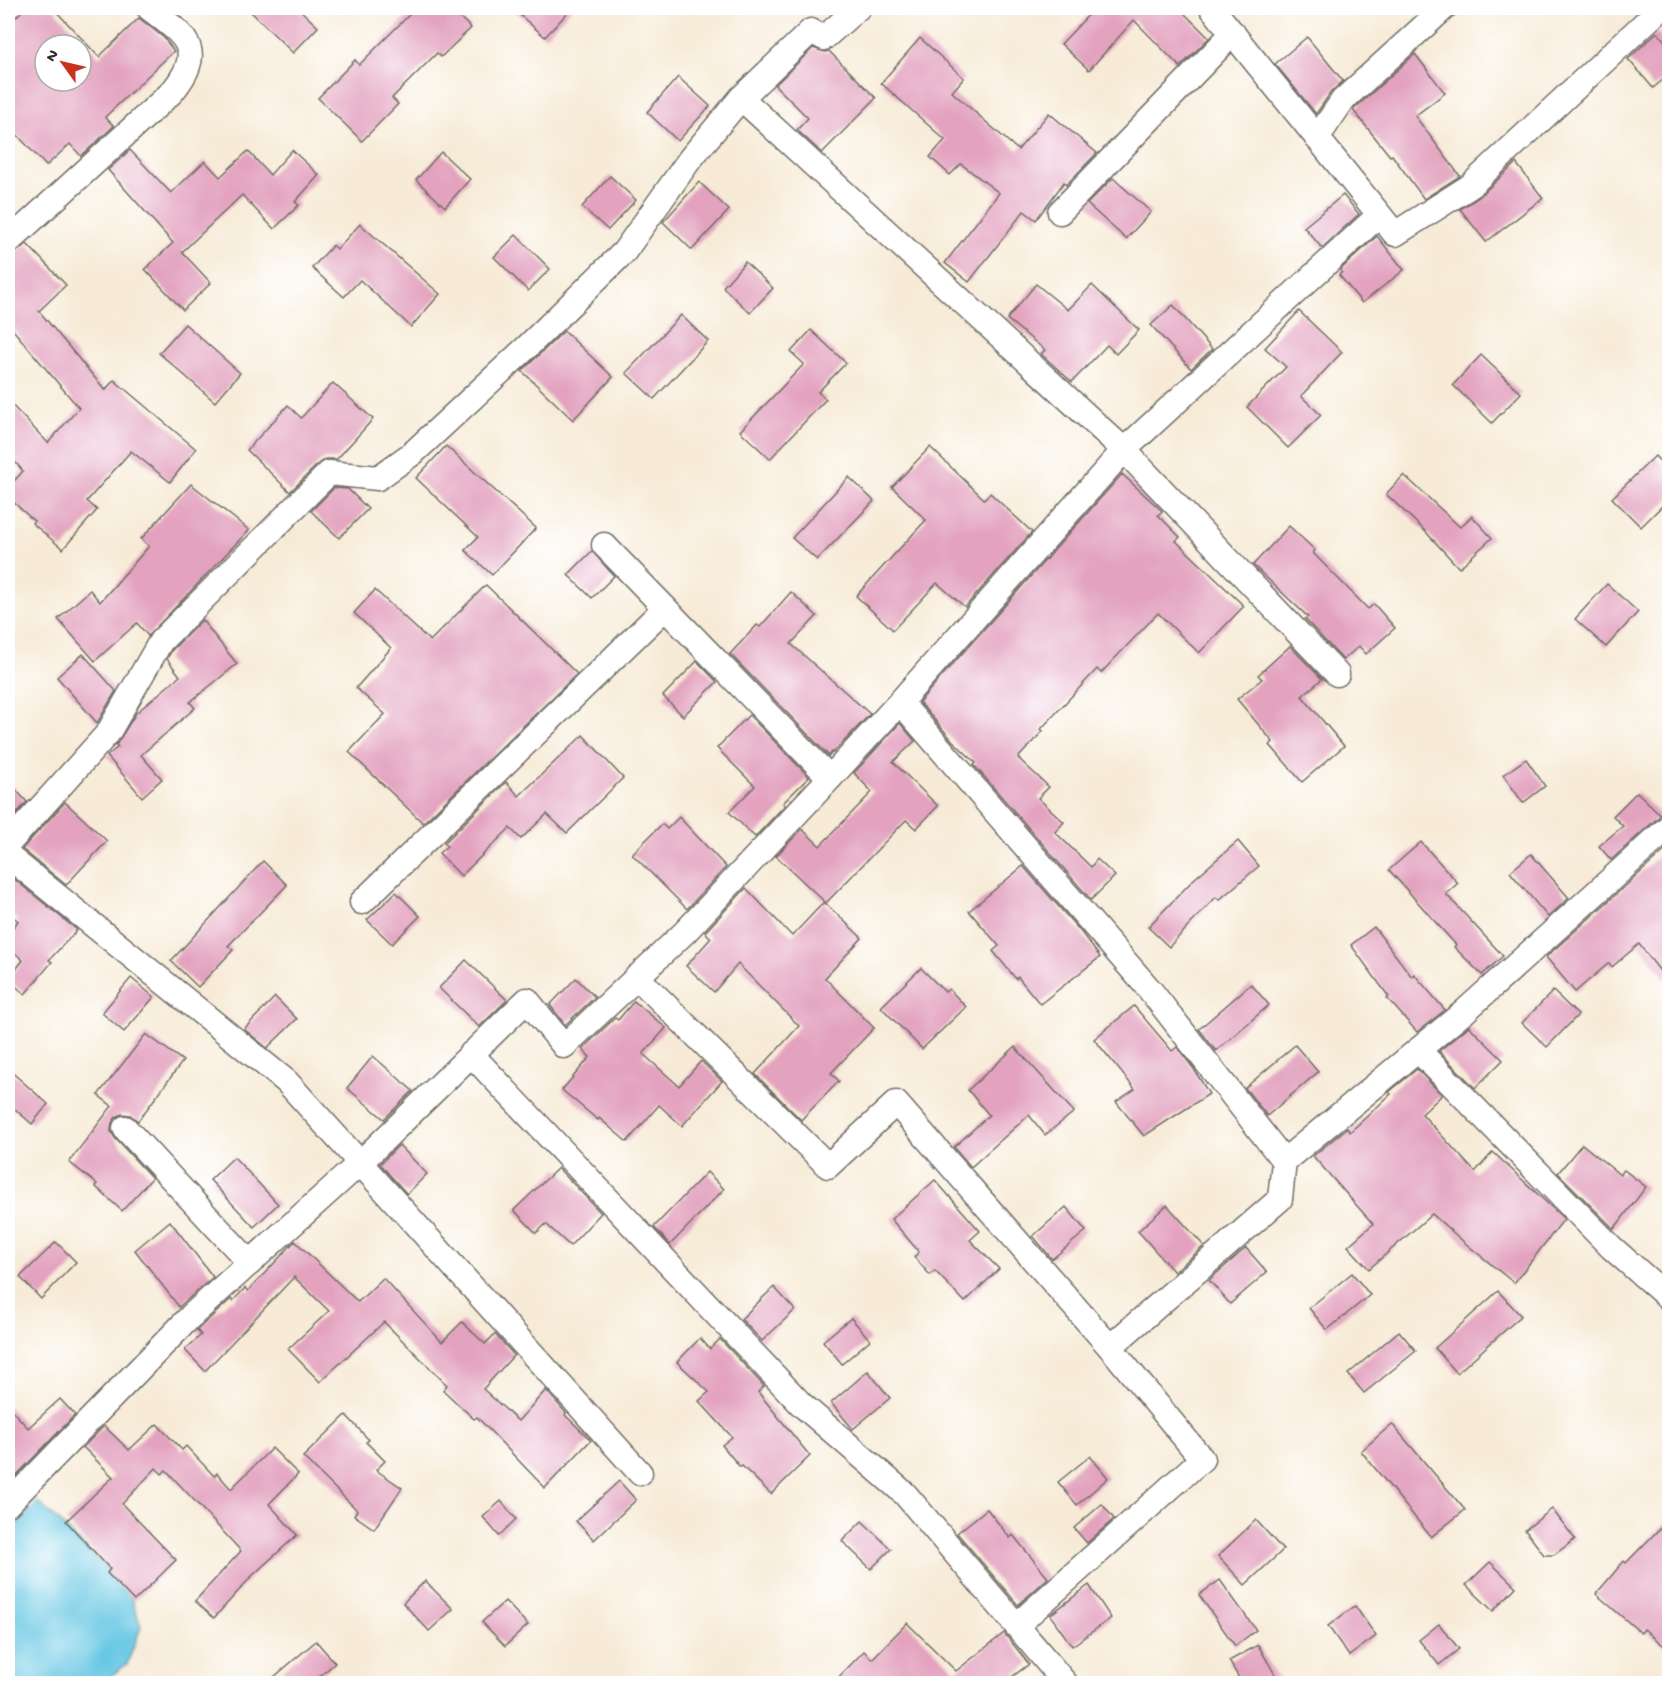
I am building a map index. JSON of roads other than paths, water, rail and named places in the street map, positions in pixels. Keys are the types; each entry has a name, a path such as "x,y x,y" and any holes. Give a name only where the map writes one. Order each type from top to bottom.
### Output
{"street":[{"path":"8,242 171,92 185,75 192,54 188,45 179,32 149,8"},
{"path":"8,844 108,734 161,640 329,473 378,478 413,453 526,348 624,252 690,159 741,98 811,31 824,38 858,8"},
{"path":"1212,8 1395,234 1469,187 1661,8"},
{"path":"1317,138 1342,100 1444,8"},
{"path":"1060,212 1233,33"},
{"path":"741,98 1124,450 1337,674"},
{"path":"8,1504 191,1316 360,1163 526,1000 564,1046 685,932 830,778 1124,450 1380,215"},
{"path":"604,545 830,778"},
{"path":"362,902 665,608"},
{"path":"900,702 1150,990 1284,1161 1280,1199 1110,1347"},
{"path":"1284,1161 1464,1012 1670,825"},
{"path":"8,856 287,1082 640,1473"},
{"path":"637,976 828,1166 896,1103 1110,1347 1202,1459 1017,1625"},
{"path":"1418,1050 1612,1248 1670,1299"},
{"path":"471,1054 801,1404 905,1494 1066,1683"},
{"path":"125,1128 250,1263"}],"water":[{"path":"38,1502 128,1588 141,1627 127,1664 101,1683 20,1683 8,1671 8,1533"}]}
